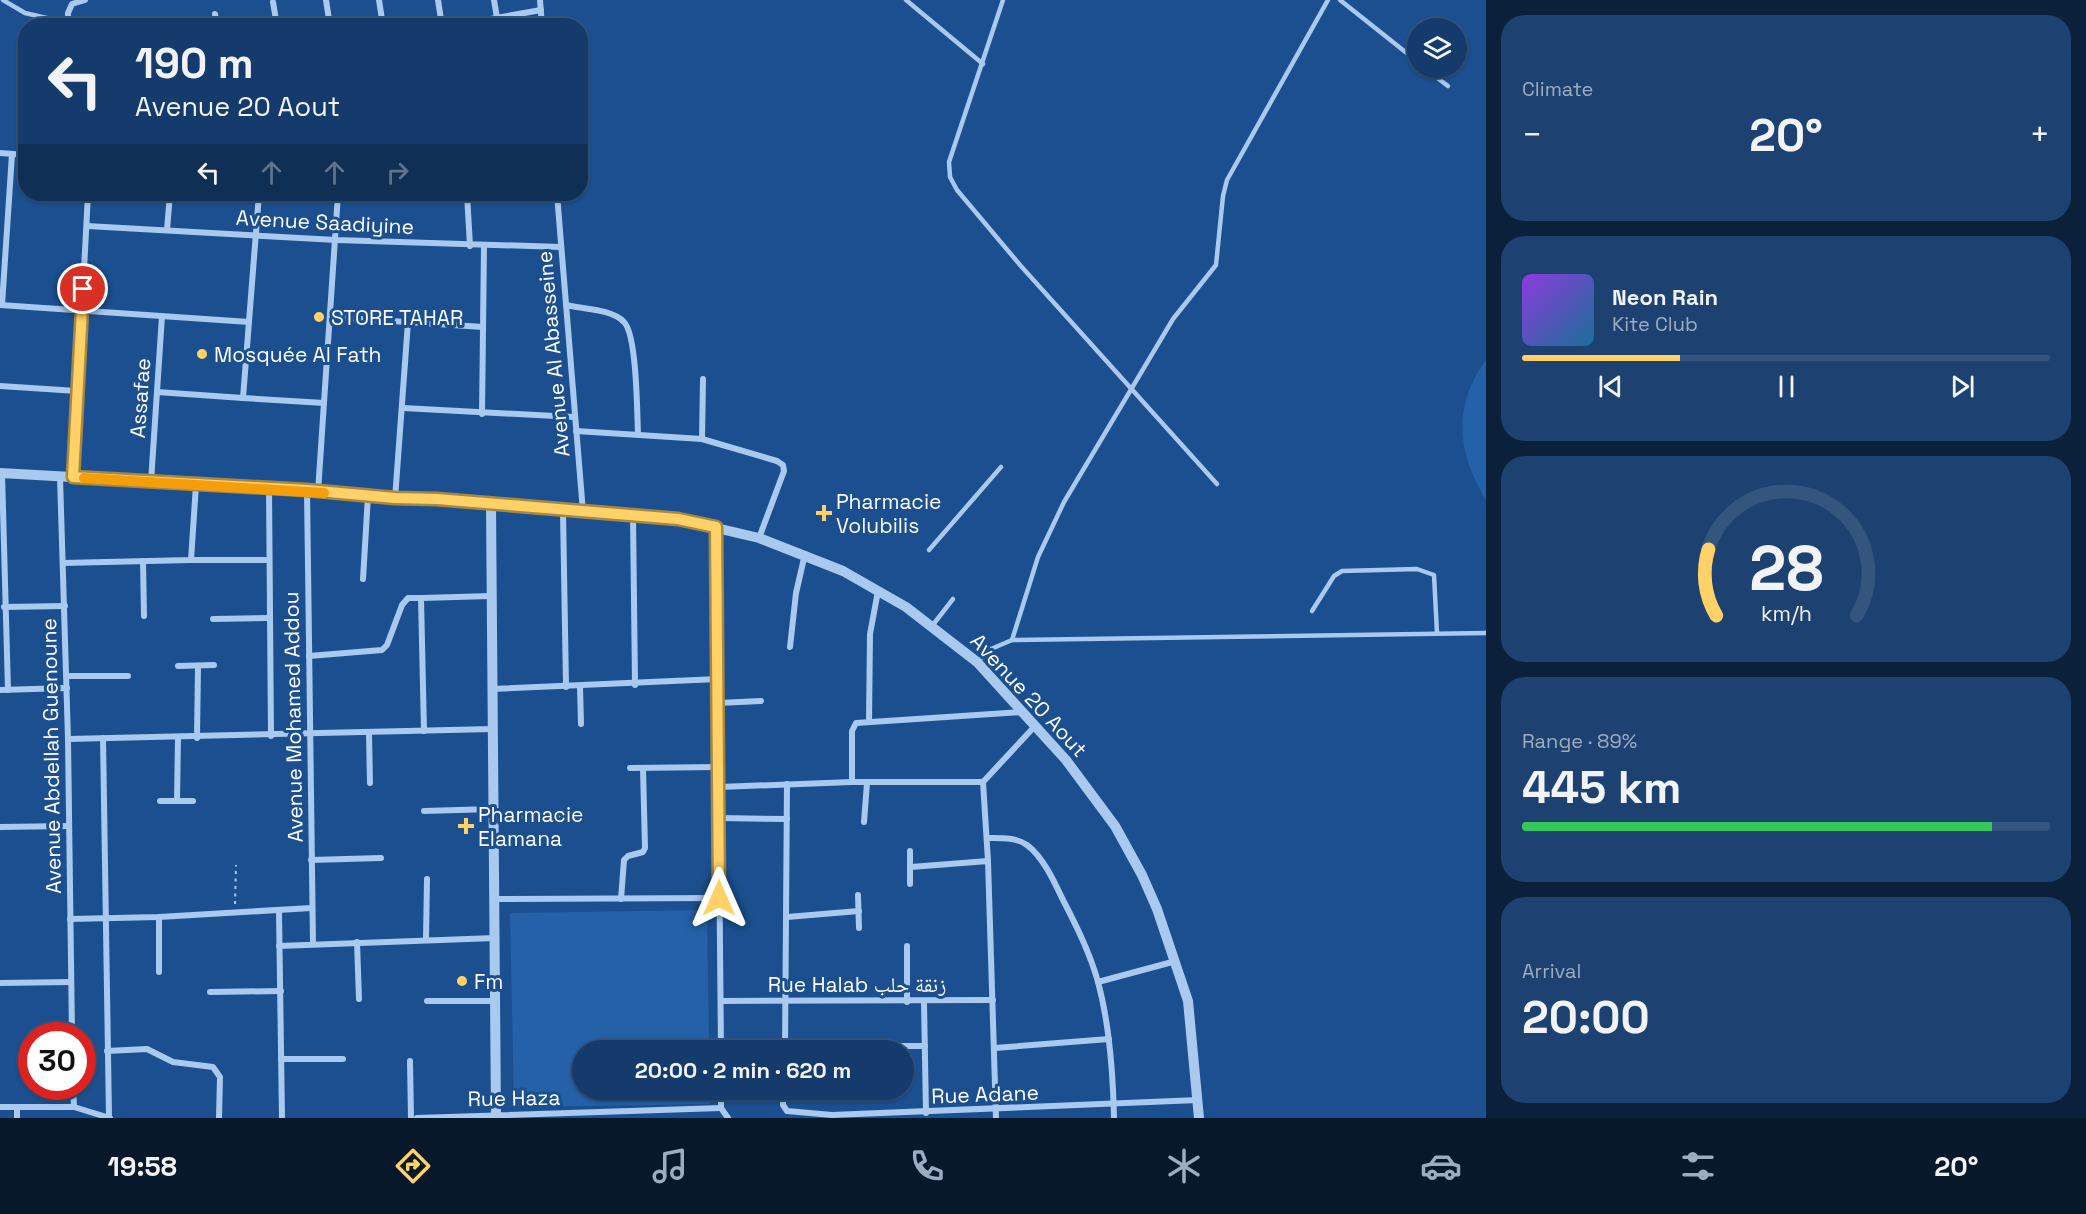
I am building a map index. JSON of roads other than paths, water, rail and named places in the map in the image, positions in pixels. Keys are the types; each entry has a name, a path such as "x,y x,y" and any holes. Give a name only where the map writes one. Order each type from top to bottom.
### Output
{"street":[{"path":"69,18 72,4 85,0"},
{"path":"326,0 329,18"},
{"path":"379,0 382,18"},
{"path":"438,0 441,18"},
{"path":"494,0 497,18 540,10"},
{"path":"540,0 541,18"},
{"path":"273,2 276,18"},
{"path":"215,14 216,18"},
{"path":"0,153 18,154"},
{"path":"12,154 1,305 249,322"},
{"path":"73,477 88,201"},
{"path":"167,230 169,201"},
{"path":"243,398 259,201"},
{"name":"Avenue Mohamed Addou","path":"313,944 309,735 312,491 324,403 338,201"},
{"path":"467,201 470,246"},
{"name":"Avenue Al Abasseine","path":"558,201 583,512"},
{"name":"Avenue Saadiyine","path":"87,226 336,240 561,248"},
{"path":"482,414 484,246"},
{"path":"566,305 606,313 619,318 628,328 633,356 638,434"},
{"name":"Assafae","path":"151,482 162,316"},
{"path":"330,317 483,327"},
{"path":"395,498 408,322"},
{"path":"702,439 703,379"},
{"path":"0,386 77,391"},
{"path":"157,392 324,403"},
{"path":"403,408 482,414 574,417"},
{"path":"576,431 702,439 777,461 783,465 784,471 759,538"},
{"path":"1,473 4,607 2,615 8,690"},
{"name":"Avenue 20 Aout","path":"1,473 437,499 678,519 759,538 805,554 843,571 932,626 977,662 1066,760 1115,826 1142,875 1176,961 1188,1001 1199,1118"},
{"name":"Avenue Abdellah Guenoune","path":"60,477 69,738 72,1022"},
{"path":"191,560 196,485"},
{"path":"269,488 271,736"},
{"path":"363,579 368,496"},
{"path":"491,505 496,1116"},
{"path":"562,511 566,687"},
{"path":"633,515 635,685"},
{"path":"716,527 721,1040"},
{"path":"790,647 796,593 805,554"},
{"path":"63,563 269,560"},
{"path":"143,561 144,616"},
{"path":"869,721 870,634 878,591"},
{"path":"309,656 382,650 387,645 402,605 408,598 491,596"},
{"path":"421,598 424,731"},
{"path":"4,607 65,606"},
{"path":"213,619 269,618"},
{"path":"178,666 214,665"},
{"path":"197,738 198,666"},
{"path":"67,676 128,676"},
{"path":"492,689 718,680"},
{"path":"580,687 581,724"},
{"path":"0,690 67,688"},
{"path":"718,703 761,701"},
{"path":"852,782 853,728 856,723 1023,712"},
{"path":"719,787 852,782 983,782 1035,726"},
{"path":"69,738 197,738 493,729"},
{"path":"369,733 370,783"},
{"path":"0,1107 74,1107 110,1118 103,738"},
{"path":"177,801 178,738"},
{"path":"630,768 719,767"},
{"path":"621,899 624,860 628,855 643,852 645,848 643,768"},
{"path":"983,782 988,861 996,1118"},
{"path":"864,822 867,783"},
{"path":"785,1040 787,784"},
{"path":"160,801 193,801"},
{"path":"424,811 493,812 563,817"},
{"path":"719,818 787,819"},
{"path":"0,827 69,826"},
{"path":"987,838 1017,840 1033,850 1058,888 1080,934 1098,982 1109,1039 1114,1118"},
{"path":"910,851 910,884"},
{"path":"311,860 381,858"},
{"path":"911,867 988,861"},
{"path":"426,939 427,879"},
{"path":"858,895 859,928"},
{"path":"494,899 719,898"},
{"path":"70,919 279,912 311,908"},
{"path":"787,917 859,911"},
{"path":"279,912 282,1118"},
{"path":"159,917 159,972"},
{"path":"279,946 495,938"},
{"path":"357,942 359,999"},
{"path":"907,946 907,1002"},
{"path":"1098,982 1176,961"},
{"path":"0,983 71,982"},
{"path":"210,992 280,991"},
{"name":"Rue Halab زنقة حلب","path":"721,1001 993,1000"},
{"path":"427,1001 495,1001"},
{"path":"924,1002 926,1113"},
{"path":"995,1048 1109,1039"},
{"path":"914,1046 925,1046"},
{"path":"107,1050 147,1049 173,1062 213,1067 219,1077 219,1118"},
{"path":"281,1059 343,1059"},
{"path":"410,1061 411,1118"},
{"path":"74,1100 74,1107"},
{"path":"721,1100 721,1108 728,1118"},
{"name":"Rue Adane","path":"782,1100 788,1111 833,1116 1198,1100"},
{"path":"17,1107 17,1118"},
{"name":"Rue Haza","path":"417,1118 642,1115 721,1108"}],"lane":[{"path":"3,0 25,13 45,18"},
{"path":"906,0 983,63"},
{"path":"1003,0 949,162 950,177 957,190 1020,265 1217,484"},
{"path":"1012,640 1027,588 1049,531 1090,454 1173,319 1214,270 1218,259 1223,196 1227,180 1328,0"},
{"path":"1340,0 1349,10 1407,55"},
{"path":"1437,78 1448,86"},
{"path":"929,550 1001,467"},
{"path":"1312,611 1334,576 1342,571 1417,569 1434,575 1437,633"},
{"path":"932,626 953,599"},
{"path":"977,662 991,649 1012,640 1486,633"}],"place":[{"name":"STORE TAHAR","path":"319,317"},
{"name":"Mosquée Al Fath","path":"202,354"},
{"name":"Pharmacie Volubilis","path":"824,513"},
{"name":"Pharmacie Elamana","path":"466,826"},
{"name":"Fm","path":"462,981"}]}
